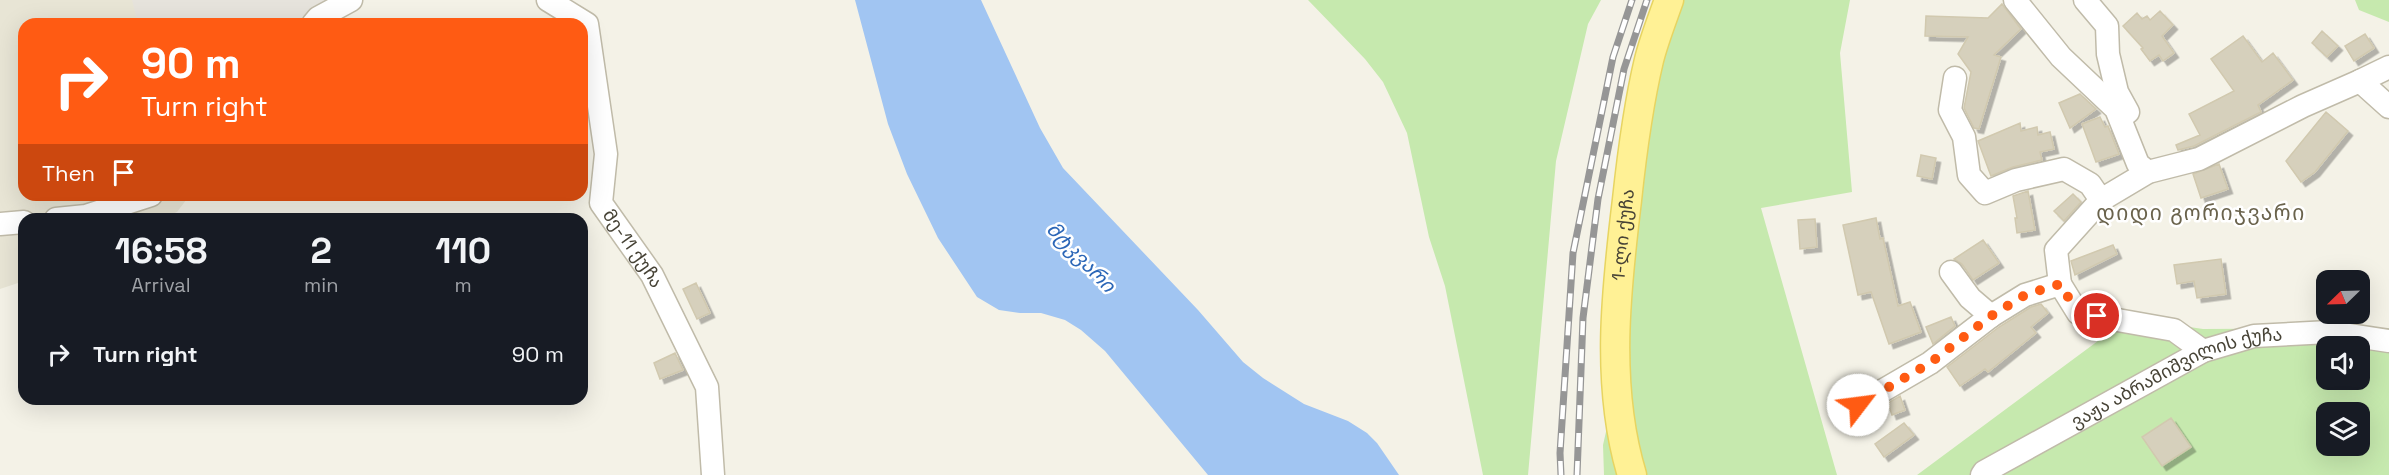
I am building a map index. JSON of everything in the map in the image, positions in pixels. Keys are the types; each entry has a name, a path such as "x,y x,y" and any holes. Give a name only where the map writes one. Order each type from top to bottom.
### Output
{"main road":[{"name":"1-ლი ქუჩა","path":"1632,475 1626,455 1617,393 1615,325 1622,235 1634,142 1649,59 1669,0"}],"street":[{"path":"318,18 351,0"},
{"name":"მე-11 ქუჩა","path":"548,0 577,18"},
{"path":"2015,0 2061,57 2116,109 2143,168"},
{"path":"2085,0 2107,26 2108,54 2117,92 2132,119 2143,168"},
{"name":"მე-11 ქუჩა","path":"588,31 606,154 601,203 652,275 707,387 713,475"},
{"path":"2203,351 2174,330 2078,313 2060,284 2056,250 2101,200 2143,168 2199,159 2303,106 2389,67"},
{"path":"1955,78 1950,110 1964,137 1969,175 1985,193 2016,180 2064,169 2090,184 2101,200"},
{"path":"2360,81 2389,107"},
{"path":"95,213 132,201"},
{"path":"0,224 18,222"},
{"path":"1951,272 1970,298 1991,316"},
{"path":"1858,405 1930,363 1991,316 2025,295 2060,284"},
{"name":"ვაჟა აბრამიშვილის ქუჩა","path":"1982,475 2203,351 2265,335 2329,332 2389,341"}],"shaded area":[{"path":"0,0 364,0 337,10 331,18 18,18 18,201 185,201 175,213 18,213 18,283 0,289"},
{"path":"132,0 328,0 304,18 136,18"}],"green space":[{"path":"1308,0 1601,0 1588,24 1556,161 1528,475 1483,475 1445,286 1429,237 1407,133 1383,82 1365,59"},
{"path":"1665,0 1850,0 1840,53 1852,192 1761,208 1837,475 1604,475 1603,445 1608,423"},
{"path":"2355,0 2389,0 2389,22 2359,10"},
{"path":"2129,318 2203,329 2389,328 2389,475 1917,475"}],"water":[{"name":"მტკვარი","path":"855,0 981,0 1040,128 1063,168 1198,310 1243,362 1263,378 1304,404 1348,421 1367,433 1377,443 1399,475 1208,475 1105,351 1081,330 1065,320 1041,313 999,310 977,297 938,238 907,174 888,124"}],"building":[{"path":"2002,4 2021,29 1994,55 2001,57 1979,129 1974,128 1964,108 1971,72 1958,54 1968,37 1925,36 1926,16 1988,18"},
{"path":"2160,11 2173,25 2162,36 2174,53 2163,61 2159,55 2150,61 2141,49 2143,48 2123,26 2137,13 2142,19 2147,16 2150,20"},
{"path":"2322,31 2338,46 2327,57 2312,43"},
{"path":"2365,34 2374,48 2354,61 2345,46"},
{"path":"2243,36 2262,62 2273,53 2293,80 2258,105 2261,112 2194,146 2178,150 2176,145 2200,135 2189,114 2234,91 2211,59"},
{"path":"2080,94 2096,109 2070,128 2059,103"},
{"path":"2326,112 2348,131 2315,172 2301,182 2286,161"},
{"path":"2100,117 2105,127 2108,126 2119,154 2096,162 2082,124"},
{"path":"2020,123 2021,131 2037,127 2038,135 2050,132 2054,149 2040,152 2042,160 2013,167 1991,176 1978,141"},
{"path":"1921,155 1936,158 1932,179 1917,176"},
{"path":"2219,164 2228,189 2201,198 2193,174"},
{"path":"2028,191 2035,230 2017,233 2013,196"},
{"path":"2073,194 2081,202 2064,221 2054,211"},
{"path":"1876,218 1880,239 1883,238 1898,306 1910,302 1921,332 1889,344 1871,292 1858,295 1843,225"},
{"path":"1815,219 1817,247 1800,249 1798,220"},
{"path":"1983,240 1999,263 1973,280 1962,264 1954,259"},
{"path":"2113,245 2117,254 2075,275 2071,261"},
{"path":"2221,259 2226,294 2197,298 2194,281 2177,284 2174,265"},
{"path":"696,283 710,313 697,319 683,289"},
{"path":"2041,304 2048,313 2031,327 2036,333 1988,372 1985,369 1960,386 1947,367 1999,327 2031,307"},
{"path":"1951,317 1955,326 1933,344 1926,327"},
{"path":"675,353 683,370 660,379 654,363"},
{"path":"1900,396 1905,410 1892,415 1888,403"},
{"path":"2171,418 2191,447 2162,466 2142,437"},
{"path":"1904,423 1914,435 1884,457 1875,444"}],"railway":[{"path":"1561,475 1560,453 1573,253 1613,57 1632,0"},
{"path":"1577,475 1583,318 1598,199 1624,69 1647,0"}],"district":[{"name":"დიდი გორიჯვარი","path":"2201,213"}],"route":[{"path":"1858,405 1930,363 1991,316 2025,295 2060,284 2078,313 2097,316"}]}
